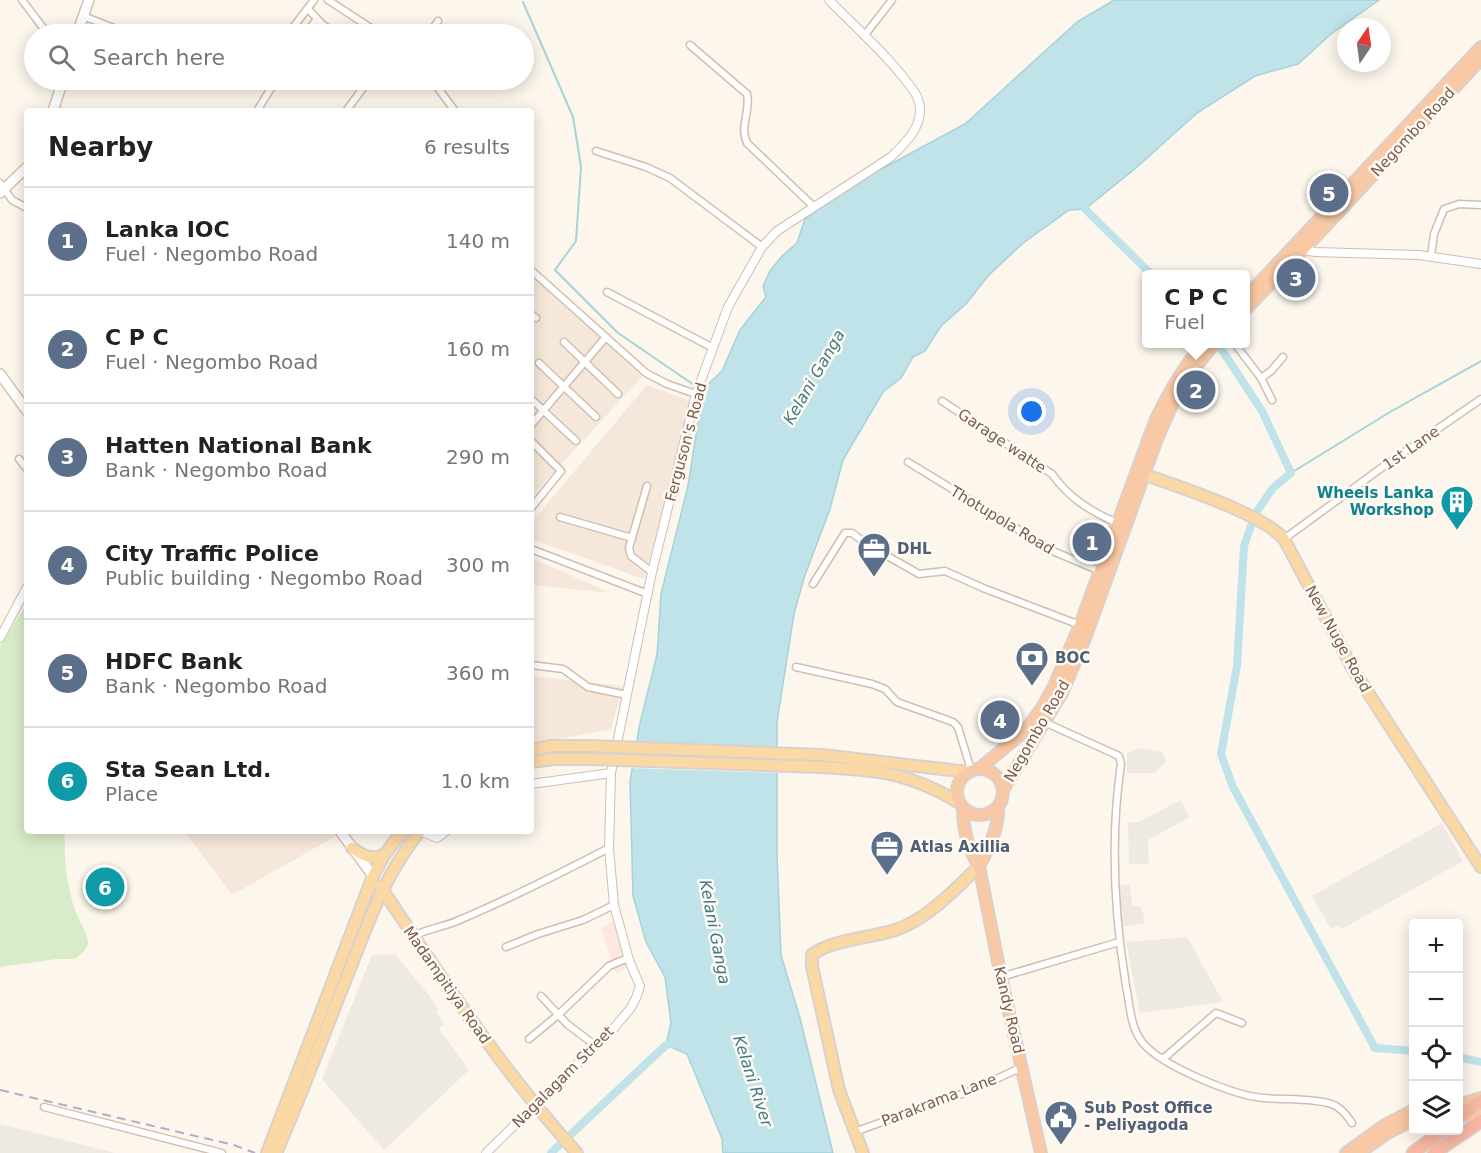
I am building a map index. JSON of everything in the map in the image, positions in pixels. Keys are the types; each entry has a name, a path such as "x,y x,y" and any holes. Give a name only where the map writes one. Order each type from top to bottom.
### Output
{"highway":[{"name":"Negombo Road","path":"1250,303 1481,47"},
{"name":"Negombo Road","path":"1250,292 1301,246 1481,58"},
{"name":"Negombo Road","path":"1003,790 1062,693 1082,645 1169,393 1191,357 1204,348"},
{"name":"Negombo Road","path":"973,770 1014,742 1037,716 1065,663 1117,523 1140,474"},
{"path":"979,866 992,840 1003,790 1000,780 990,771 973,770 960,779 956,792 961,805 969,813 981,816 998,808"},
{"name":"Kandy Road","path":"961,805 972,854 979,866 1001,977 1041,1153"},
{"path":"1463,1110 1481,1099"},
{"path":"1346,1153 1385,1125 1409,1112"},
{"path":"1463,1113 1481,1114"},
{"path":"1359,1153 1409,1121"},
{"path":"1434,1153 1481,1121"},
{"path":"1413,1153 1438,1135"}],"main road":[{"path":"80,24 89,0"},
{"path":"54,108 60,90"},
{"path":"1,188 24,169"},
{"path":"0,374 24,407"},
{"name":"New Nuge Road","path":"1140,474 1239,512 1269,526 1284,539 1354,670 1481,867"},
{"path":"534,749 552,746 591,746 822,755 973,770"},
{"path":"534,762 590,759 880,771 906,777 936,789 961,805"},
{"name":"Madampitiya Road","path":"342,834 477,1029 577,1153"},
{"path":"273,1151 373,876 400,834"},
{"path":"273,1151 299,1101 382,889 398,859 418,834"},
{"path":"352,848 371,858 385,854"},
{"path":"863,1153 839,1090 812,966 812,955 820,948 898,930 947,897 979,866"},
{"path":"374,907 385,902 393,905"}],"street":[{"path":"22,0 40,24"},
{"path":"296,24 314,0"},
{"path":"328,0 365,24"},
{"name":"Ferguson's Road","path":"636,998 640,986 628,958 614,905 609,848 611,773 652,572 696,394 728,307 762,247 777,231 891,157 917,126 920,110 917,95 829,0"},
{"path":"864,36 892,0"},
{"path":"308,9 324,24"},
{"path":"83,16 103,24"},
{"path":"313,24 317,19"},
{"path":"690,45 747,94 749,102 743,134 747,143 814,207"},
{"path":"259,108 270,90"},
{"path":"348,108 362,90"},
{"path":"439,90 453,108"},
{"path":"596,151 646,167 670,178 762,247"},
{"path":"1,188 12,200 24,206"},
{"path":"1431,256 1434,234 1444,208 1459,204 1481,205"},
{"path":"1301,246 1315,252 1431,256 1481,264"},
{"path":"534,273 653,378 696,394"},
{"path":"607,292 713,348"},
{"path":"534,422 606,337"},
{"path":"564,342 618,394"},
{"path":"1238,348 1261,378 1272,400"},
{"path":"1261,378 1271,371 1283,357"},
{"path":"539,363 596,417"},
{"name":"1st Lane","path":"1284,539 1481,399"},
{"name":"Garage watte","path":"942,401 1052,474 1065,492 1094,513 1117,523"},
{"path":"534,402 576,441"},
{"path":"534,444 561,471 534,504"},
{"path":"19,459 24,465"},
{"name":"Thotupola Road","path":"908,462 1055,552 1100,571"},
{"path":"647,486 629,548 630,556 652,572"},
{"path":"560,517 632,538"},
{"path":"813,584 845,533 852,533 868,545 919,574 945,571 1080,625"},
{"path":"534,550 648,594"},
{"path":"0,638 24,593"},
{"path":"534,665 563,669 588,687 627,695"},
{"path":"796,667 885,689 897,702 953,722 958,727 973,770"},
{"path":"1044,722 1119,756 1121,764 1114,831 1114,873 1119,942 1133,1027 1143,1043 1200,1080 1262,1098 1335,1105 1352,1123"},
{"path":"534,784 611,773"},
{"path":"427,834 436,838 442,834"},
{"path":"413,936 454,922 513,896 609,848"},
{"path":"506,947 531,936 583,920 614,905"},
{"path":"1001,977 1119,942"},
{"path":"529,1039 558,1015 609,966 628,958"},
{"path":"541,996 558,1015 596,1046"},
{"name":"Nagalagam Street","path":"486,1153 596,1046 630,1009 636,998"},
{"path":"1164,1058 1216,1013 1242,1023"},
{"name":"Parakrama Lane","path":"855,1132 973,1090 1022,1067"},
{"path":"44,1107 222,1153"}],"shaded area":[{"path":"534,277 643,376 534,494"},
{"path":"647,385 694,402 644,579 534,540 534,519"},
{"path":"534,559 611,593 534,585"},
{"path":"534,676 623,686 611,729 534,743"},
{"path":"1139,748 1162,752 1166,762 1155,773 1127,773 1127,754"},
{"path":"1180,800 1190,817 1148,840 1149,864 1129,864 1128,822 1139,822"},
{"path":"1442,823 1463,861 1342,929 1339,925 1331,929 1312,896"},
{"path":"186,834 338,835 232,895"},
{"path":"1130,884 1132,906 1142,907 1145,923 1122,927 1120,885"},
{"path":"619,918 631,964 616,974 601,928"},
{"path":"1187,937 1223,1002 1140,1013 1126,942"},
{"path":"395,954 438,1009 436,1012 444,1023 439,1029 469,1070 384,1150 322,1079 372,955"},
{"path":"0,1124 115,1153 0,1153"}],"green space":[{"path":"24,608 24,834 65,834 68,881 75,910 88,941 84,951 75,959 57,959 0,967 0,646"}],"water":[{"path":"1114,0 1379,0 1354,18 1337,18 1337,30 1298,64 1255,76 1197,113 1136,168 1085,209 1069,210 1022,244 988,276 966,304 941,326 925,351 913,357 901,378 883,392 843,460 830,509 804,578 794,614 777,722 777,855 781,955 800,1018 833,1153 723,1153 722,1139 687,1054 666,1045 671,1023 665,977 646,942 633,896 630,781 640,723 657,655 661,594 688,486 703,389 722,371 740,330 766,297 763,286 770,271 797,243 805,219 850,186 965,124 1077,22"}],"pier":[{"path":"634,741 780,747 780,773 629,768"}],"waterway":[{"path":"523,2 533,24"},
{"path":"534,27 573,117 581,167 576,241 555,270 618,333 697,387"},
{"path":"1085,209 1147,270"},
{"path":"1221,348 1262,411 1291,473 1273,488 1255,514 1244,546 1237,666 1221,754 1233,787 1375,1048 1409,1051"},
{"path":"1291,473 1390,412 1481,361"},
{"path":"551,1153 666,1045 674,1043"},
{"path":"1463,1058 1481,1062"}],"railway":[{"path":"0,1090 234,1145 255,1153"}],"place":[{"name":"HDFC Bank","path":"1329,193"},
{"name":"Hatten National Bank","path":"1296,278"},
{"name":"C P C","path":"1196,390"},
{"name":"Wheels Lanka Workshop","path":"1457,531"},
{"name":"Lanka IOC","path":"1092,542"},
{"name":"DHL","path":"874,578"},
{"name":"BOC","path":"1032,687"},
{"name":"City Traffic Police","path":"1000,720"},
{"name":"Atlas Axillia","path":"887,876"},
{"name":"Sta Sean Ltd.","path":"105,887"},
{"name":"Sub Post Office - Peliyagoda","path":"1061,1146"}],"water label":[{"name":"Kelani Ganga","path":"814,377"},
{"name":"Kelani Ganga","path":"715,932"},
{"name":"Kelani River","path":"753,1081"}]}
